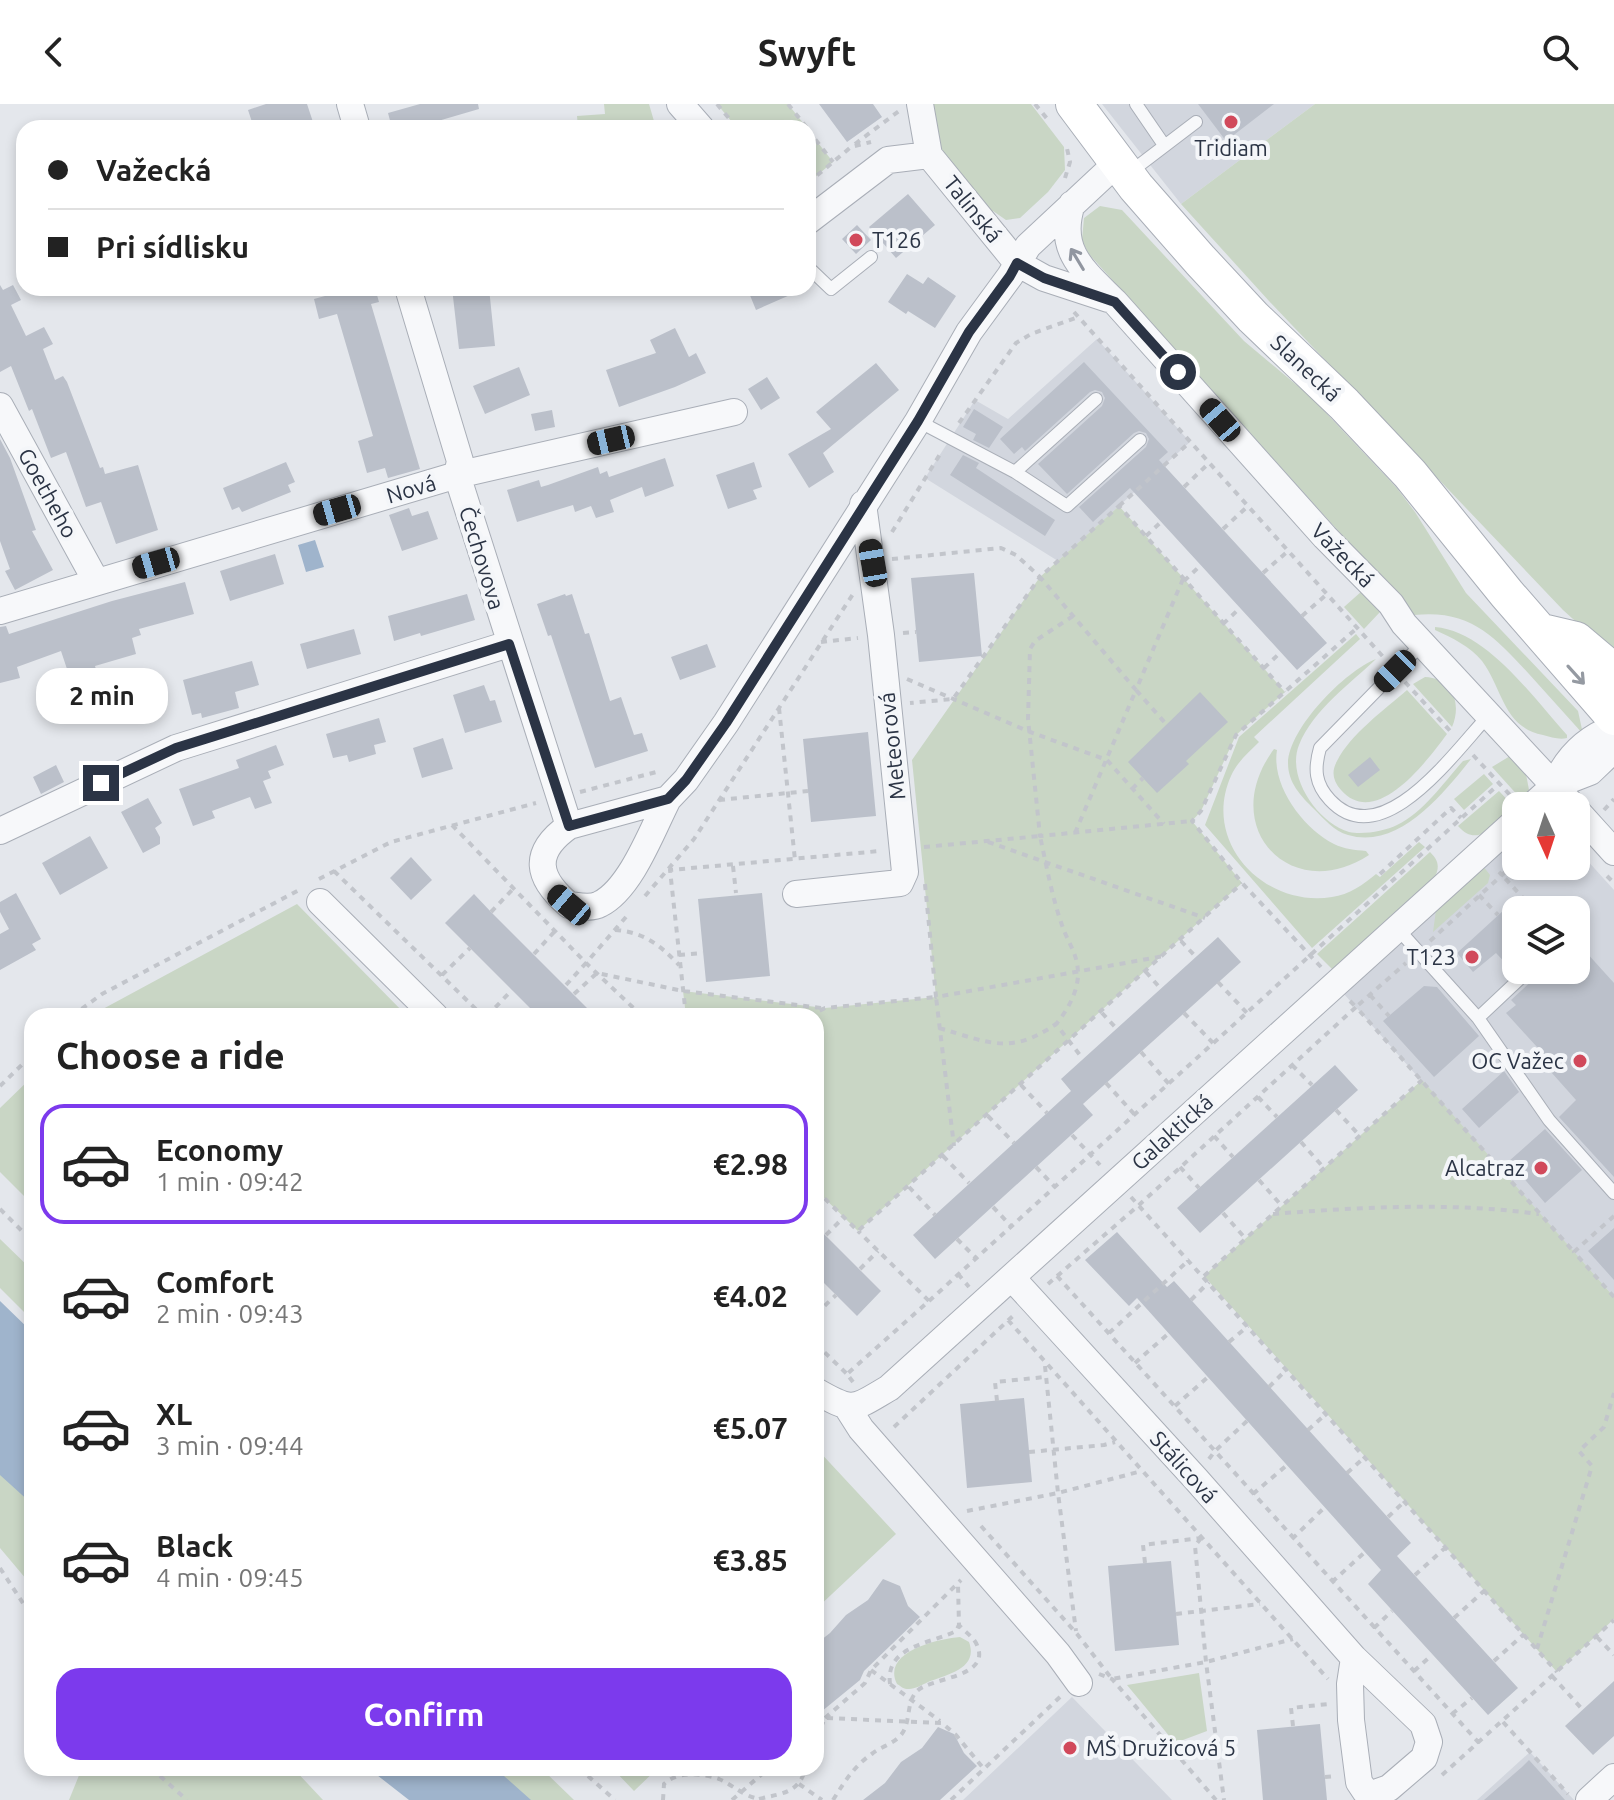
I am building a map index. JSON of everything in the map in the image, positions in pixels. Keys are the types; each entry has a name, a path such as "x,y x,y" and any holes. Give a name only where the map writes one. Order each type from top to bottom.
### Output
{"main road":[{"name":"Slanecká","path":"1064,117 1122,168 1253,317 1344,404 1410,474 1507,594 1614,717"},
{"path":"1541,631 1576,640 1614,672"}],"street":[{"path":"680,104 694,120"},
{"name":"Talinská","path":"913,112 929,155 1017,263"},
{"name":"Talinská","path":"816,215 888,160 929,155"},
{"path":"668,799 569,826 556,835 546,851 542,864 546,882 569,905 598,906 622,884 668,799 686,780 726,723 918,421 969,332 1028,246 1067,192 1122,168"},
{"name":"Važecká","path":"1067,192 1067,228 1073,256 1079,266 1115,302 1325,537 1391,604 1404,624 1559,792"},
{"name":"Važecká","path":"1017,263 1044,278 1115,302"},
{"name":"Čechovova","path":"410,296 460,461 457,475 569,826"},
{"name":"Goetheho","path":"0,406 96,581"},
{"name":"Nová","path":"0,611 457,475 734,412"},
{"name":"Meteorová","path":"796,894 900,883 905,872 873,563 863,504"},
{"path":"0,831 176,748 509,644"},
{"name":"Galaktická","path":"1554,786 1564,765 1588,741 1614,728"},
{"name":"Galaktická","path":"1546,792 1590,772 1614,749"},
{"name":"Važecká","path":"1590,826 1614,852"},
{"name":"Galaktická","path":"858,1403 889,1388 1397,928 1502,829"},
{"path":"313,890 427,1008"},
{"name":"Stálicová","path":"1012,1278 1354,1658 1423,1724 1429,1742 1424,1758 1389,1788 1372,1794 1365,1791 1359,1782 1351,1720 1350,1684 1354,1658"},
{"path":"824,1393 858,1403 861,1429 1058,1654 1079,1683"},
{"path":"1583,1799 1614,1777"}],"lane":[{"path":"1136,104 1164,145"},
{"path":"1122,168 1154,156 1196,122"},
{"path":"816,275 831,289 871,257"},
{"path":"1015,472 1096,399"},
{"path":"918,421 1015,472 1067,506 1140,440"},
{"path":"1422,644 1320,748 1315,770 1319,786 1326,796 1346,813 1357,817 1379,815 1396,808 1413,795 1489,715"},
{"path":"1397,928 1478,1018 1549,1120 1614,1193"},
{"path":"1478,1018 1514,984"}],"path":[{"path":"717,104 730,120"},
{"path":"788,104 800,120"},
{"path":"1035,104 1064,117"},
{"path":"851,147 902,108 913,112"},
{"path":"816,140 833,162"},
{"path":"1065,142 1070,162 1067,192"},
{"path":"1070,309 1507,792"},
{"path":"642,900 694,839 1003,357 1016,343 1031,334 1078,317"},
{"path":"906,703 953,699 1040,577 1190,442"},
{"path":"1184,487 1209,463"},
{"path":"1119,506 1285,692"},
{"path":"1223,529 1248,506"},
{"path":"1146,536 1161,522"},
{"path":"888,539 890,559 1001,548 1016,555 1040,577 1166,724"},
{"path":"1263,573 1288,551"},
{"path":"1075,833 1184,580 1201,565"},
{"path":"1302,616 1327,594"},
{"path":"1223,624 1240,608"},
{"path":"1073,616 1035,641 1030,649 1030,732 1040,836 1192,821 1201,811 1236,735 1357,628"},
{"path":"1264,668 1281,652"},
{"path":"904,690 903,677 1030,732 1107,760 1164,824"},
{"path":"779,705 795,860"},
{"path":"83,1008 102,994 313,890 334,871 391,842 669,769"},
{"path":"1132,789 1143,778"},
{"path":"847,1374 1500,784"},
{"path":"719,800 808,791"},
{"path":"1380,874 1451,808 1461,818"},
{"path":"1192,821 1242,883 1311,955"},
{"path":"452,825 632,1008"},
{"path":"985,841 1205,918"},
{"path":"733,866 736,893"},
{"path":"334,871 477,1008"},
{"path":"925,877 954,1146"},
{"path":"1507,880 1521,896"},
{"path":"858,1231 1242,883"},
{"path":"491,912 513,889"},
{"path":"1479,895 1498,915"},
{"path":"566,985 632,910"},
{"path":"613,930 643,935 661,946 680,967"},
{"path":"534,954 555,931"},
{"path":"1181,941 1196,957"},
{"path":"442,975 470,948"},
{"path":"679,955 703,953"},
{"path":"597,973 683,991 825,1008 936,997 1164,956"},
{"path":"1146,972 1161,989"},
{"path":"574,994 597,973"},
{"path":"1218,982 1247,1013"},
{"path":"493,1008 512,990"},
{"path":"1370,995 1389,1016"},
{"path":"741,997 741,1005"},
{"path":"894,1427 1031,1299 1356,1007 1614,1297"},
{"path":"1102,1013 1117,1029"},
{"path":"1184,1013 1213,1043"},
{"path":"939,1028 997,1044 1014,1044 1038,1037 1056,1024"},
{"path":"1068,1042 1083,1059"},
{"path":"1141,1052 1169,1084"},
{"path":"0,1086 24,1063"},
{"path":"1292,1065 1312,1085"},
{"path":"1204,1276 1422,1080"},
{"path":"1106,1083 1135,1115"},
{"path":"1021,1085 1047,1113"},
{"path":"1258,1097 1277,1117"},
{"path":"1336,1110 1360,1136"},
{"path":"988,1116 1014,1143"},
{"path":"1072,1135 1090,1155"},
{"path":"1214,1136 1233,1157"},
{"path":"1301,1142 1324,1168"},
{"path":"943,1156 969,1183"},
{"path":"1036,1167 1055,1187"},
{"path":"1180,1167 1199,1188"},
{"path":"1259,1180 1282,1206"},
{"path":"909,1187 935,1215"},
{"path":"824,1198 929,1301"},
{"path":"1139,1205 1524,1634 1583,1710"},
{"path":"1273,1214 1408,1205 1499,1209 1542,1215"},
{"path":"993,1207 1011,1226"},
{"path":"0,1209 24,1233"},
{"path":"1223,1213 1246,1238"},
{"path":"1574,1252 1614,1216"},
{"path":"826,1235 844,1217"},
{"path":"957,1239 976,1258"},
{"path":"860,1269 878,1251"},
{"path":"1109,1333 1189,1260"},
{"path":"1191,1300 1209,1282"},
{"path":"824,1306 836,1295"},
{"path":"1008,1320 1333,1684"},
{"path":"1229,1342 1248,1326"},
{"path":"1135,1363 1169,1333"},
{"path":"824,1352 847,1374 858,1403 894,1427 903,1438"},
{"path":"1045,1364 1077,1634"},
{"path":"1269,1387 1287,1369"},
{"path":"997,1401 995,1382 1045,1377"},
{"path":"1175,1406 1208,1377"},
{"path":"1537,1649 1592,1466 1579,1451 1604,1427 1614,1393"},
{"path":"1308,1430 1327,1413"},
{"path":"1247,1421 1215,1451 1479,1743"},
{"path":"1029,1452 1115,1442"},
{"path":"1347,1473 1366,1456"},
{"path":"1253,1494 1287,1465"},
{"path":"958,1501 967,1511 1058,1493 1142,1471"},
{"path":"1388,1517 1406,1500"},
{"path":"1292,1539 1325,1507"},
{"path":"978,1523 1077,1634 1216,1800"},
{"path":"1145,1563 1143,1545 1201,1538"},
{"path":"1201,1538 1195,1546 1224,1800"},
{"path":"1415,1575 1446,1546"},
{"path":"1332,1582 1365,1552"},
{"path":"0,1568 24,1605"},
{"path":"825,1718 865,1683 871,1670 963,1579"},
{"path":"890,1684 888,1674 898,1655 956,1631 959,1625 958,1584"},
{"path":"1454,1618 1485,1590"},
{"path":"1176,1614 1260,1604"},
{"path":"1374,1628 1392,1611"},
{"path":"1435,1781 1614,1620"},
{"path":"833,1800 849,1773 865,1758 898,1738 907,1721 911,1700 923,1687 971,1669 978,1657 977,1646 959,1625"},
{"path":"1494,1661 1524,1634"},
{"path":"1596,1636 1614,1655"},
{"path":"951,1800 1066,1690 1098,1674 1112,1679 1206,1662 1293,1639"},
{"path":"1414,1671 1432,1655"},
{"path":"871,1670 942,1723 984,1769"},
{"path":"1452,1714 1472,1698"},
{"path":"1293,1726 1291,1708 1335,1703"},
{"path":"825,1718 942,1723"},
{"path":"1503,1722 1583,1799"},
{"path":"160,1776 187,1800"},
{"path":"588,1776 615,1800"},
{"path":"663,1800 664,1784 681,1776"},
{"path":"701,1776 718,1779 740,1794 758,1800 794,1789 802,1776"},
{"path":"732,1800 760,1776"},
{"path":"799,1784 822,1800"}],"shaded area":[{"path":"1102,104 1315,104 1181,204"},
{"path":"1097,339 1190,442 1058,561 925,478 975,400 1008,419"},
{"path":"1502,834 1502,880 1590,880 1590,863 1614,890 1614,1297 1336,985"},
{"name":"MŠ Družicová 5","path":"1072,1697 1172,1800 963,1800"},
{"path":"1530,1752 1574,1800 1477,1800"}],"green space":[{"path":"604,104 649,104 654,120 577,120 577,116 605,114"},
{"path":"717,104 788,104 801,120 730,120"},
{"path":"926,104 1031,104 1064,147 1065,170 1048,192 1020,218 1006,220 993,211 989,216 953,172 938,144"},
{"path":"1315,104 1614,104 1614,656 1563,610 1181,204"},
{"path":"816,140 833,162 816,176"},
{"path":"1100,206 1122,210 1244,341 1311,397 1396,487 1466,593 1578,711 1583,734 1492,637 1451,616 1414,615 1088,253 1082,240 1084,218"},
{"path":"1119,506 1285,692 1236,735 1201,811 1192,821 1242,883 858,1231 824,1198 824,1008 685,1008 683,991 825,1008 936,997 912,760 1040,577"},
{"path":"1362,591 1380,612 1364,629 1344,607"},
{"path":"1435,627 1454,631 1491,653 1524,686 1567,738 1543,735 1520,724 1505,706 1482,661 1454,639 1435,630"},
{"path":"1356,634 1360,639 1254,737 1259,742 1231,776 1224,801 1225,825 1232,847 1245,866 1263,881 1284,892 1307,898 1332,897 1350,891 1376,874 1380,877 1419,842 1425,847 1312,948 1205,825 1239,737"},
{"path":"1376,659 1313,720 1299,745 1297,771 1316,809 1337,827 1349,832 1367,833 1386,829 1416,812 1463,761 1471,759 1418,816 1385,834 1367,837 1348,835 1325,821 1296,789 1288,763 1298,734 1321,702 1349,675"},
{"path":"1425,677 1442,682 1453,694 1456,710 1452,727 1413,684"},
{"path":"1407,690 1447,734 1400,787 1370,802 1355,800 1336,783 1335,765 1359,732"},
{"path":"1274,749 1277,750 1276,764 1284,792 1301,817 1334,844 1366,851 1369,855 1340,868 1313,871 1289,864 1270,850 1258,830 1253,806 1258,778"},
{"path":"1510,756 1526,774 1529,790 1515,792 1492,767"},
{"path":"1484,774 1493,784 1464,810 1454,799"},
{"path":"1499,791 1502,794 1502,818 1494,826 1473,835 1458,826"},
{"path":"1430,852 1438,864 1434,879 1334,971 1317,954"},
{"path":"1483,866 1490,875 1488,883 1433,932 1436,910"},
{"path":"297,904 399,1008 105,1008"},
{"path":"1422,1080 1614,1297 1614,1619 1557,1672 1204,1276"},
{"path":"24,1085 24,1196 0,1172 0,1108"},
{"path":"0,1239 24,1262 24,1312 0,1288"},
{"path":"824,1457 896,1534 824,1602"},
{"path":"0,1465 24,1490 24,1576 0,1548"},
{"path":"960,1637 969,1642 971,1651 969,1659 959,1670 914,1688 905,1689 897,1684 894,1673 897,1663 904,1656 926,1644"},
{"path":"1199,1673 1207,1731 1175,1743 1127,1685"},
{"path":"79,1776 300,1776 323,1800 69,1800"},
{"path":"497,1776 549,1776 574,1800 521,1800"},
{"path":"620,1776 650,1776 634,1791"}],"water":[{"path":"315,540 324,567 306,572 298,545"},
{"path":"0,1301 24,1324 24,1497 0,1475"},
{"path":"378,1776 504,1776 531,1800 409,1800"}],"building":[{"path":"266,104 307,104 312,120 251,120 248,110"},
{"path":"420,104 478,104 479,109 441,120 390,120 388,113"},
{"path":"819,104 873,104 882,117 847,142"},
{"name":"Tridiam","path":"1198,104 1274,104 1226,141"},
{"path":"908,194 935,225 896,258 869,227"},
{"name":"T126","path":"857,225 871,240 856,254 842,239"},
{"path":"907,274 923,284 928,277 956,296 935,328 888,302"},
{"path":"0,285 3,290 13,285 16,296 21,300 11,305 26,336 44,327 53,344 43,349 55,380 63,376 67,382 100,468 103,467 105,474 138,465 158,530 116,544 101,502 86,507 66,452 51,458 11,366 0,372"},
{"path":"325,296 377,296 379,302 371,304 420,469 388,478 385,468 367,473 358,441 373,436 337,314 319,319 314,299"},
{"path":"453,296 490,296 495,346 459,349"},
{"path":"750,296 788,296 756,310"},
{"path":"675,328 689,357 696,353 706,373 619,407 606,370 656,353 650,340"},
{"path":"1084,362 1168,452 1159,460 1327,643 1297,670 1130,488 1093,522 1079,507 1146,447 1149,439 1146,433 1134,433 1067,494 1038,464 1102,406 1105,398 1102,392 1090,392 1025,451 1022,447 1014,454 1000,439"},
{"path":"876,363 899,390 823,453 834,472 809,488 788,454 831,429 816,412"},
{"path":"519,367 530,395 485,414 473,386"},
{"path":"767,377 780,398 761,410 748,389"},
{"path":"974,409 1003,427 989,448 973,440 976,434 963,427"},
{"path":"552,410 555,427 535,431 531,414"},
{"path":"0,439 36,530 32,531 53,570 15,590 5,571 10,569 0,541"},
{"path":"963,455 979,463 976,468 1055,520 1045,536 950,475"},
{"path":"665,458 674,486 645,497 642,487 610,500 614,512 596,518 591,506 575,512 573,505 517,522 507,490 539,480 541,487 598,467 600,474 607,471 609,477"},
{"path":"286,462 295,482 288,485 291,492 242,512 239,507 232,510 223,488"},
{"path":"754,462 762,487 753,490 757,499 728,509 716,475"},
{"path":"409,508 412,516 428,511 438,539 402,551 389,515"},
{"path":"275,554 284,584 230,601 220,571"},
{"path":"974,573 982,656 919,662 911,578"},
{"path":"185,582 194,614 139,629 141,635 132,638 136,654 95,666 97,673 71,681 61,651 17,667 20,678 0,683 0,627 6,626 9,634 112,601"},
{"path":"467,594 475,620 394,641 388,616"},
{"path":"572,594 585,634 589,633 610,701 621,697 634,735 642,733 648,751 595,768 551,635 548,636 537,604"},
{"path":"354,629 361,654 307,669 300,644"},
{"path":"707,644 716,667 680,680 671,657"},
{"path":"252,661 259,685 235,692 239,708 202,718 201,713 192,715 183,680"},
{"path":"484,685 490,701 495,700 502,722 465,733 453,695"},
{"path":"1200,692 1228,722 1157,793 1128,762"},
{"path":"379,718 386,742 374,745 376,754 349,762 347,755 333,758 326,734"},
{"path":"868,732 876,816 811,822 803,739"},
{"path":"443,738 453,769 422,778 413,748"},
{"path":"276,745 284,765 268,771 271,778 263,781 272,803 255,809 250,797 212,811 215,818 193,826 179,789 239,768 236,760"},
{"path":"1370,757 1380,770 1358,787 1348,775"},
{"path":"56,765 64,782 41,794 33,777"},
{"path":"148,798 162,823 155,828 160,844 143,853 121,812"},
{"path":"90,836 108,868 60,895 42,863"},
{"path":"411,857 432,880 411,900 390,878"},
{"path":"16,893 41,939 32,944 36,950 0,970 0,934 9,929 0,912 0,902"},
{"path":"762,893 770,976 706,982 698,899"},
{"path":"474,894 587,1008 530,1008 445,923"},
{"path":"1502,912 1502,959 1496,953 1473,972 1457,953"},
{"path":"1218,937 1241,962 1083,1104 1093,1115 935,1259 913,1235 1071,1091 1061,1079"},
{"name":"OC Važec","path":"1590,956 1614,983 1614,1177 1559,1117 1576,1100 1543,1063 1548,1059 1506,1013 1516,1005 1511,1000 1528,984 1590,984"},
{"path":"1424,986 1437,987 1479,1036 1434,1077 1383,1021"},
{"path":"1335,1065 1358,1090 1200,1233 1177,1208"},
{"path":"1504,1071 1519,1092 1479,1128 1462,1109"},
{"path":"1545,1129 1582,1170 1545,1203 1509,1161"},
{"path":"1614,1228 1614,1280 1588,1251"},
{"path":"1117,1232 1167,1287 1174,1281 1411,1543 1397,1556 1518,1688 1488,1715 1368,1584 1381,1570 1137,1298 1129,1306 1085,1260"},
{"path":"824,1234 881,1291 857,1316 824,1283"},
{"path":"1024,1398 1032,1482 967,1488 960,1404"},
{"path":"1171,1561 1179,1645 1115,1651 1108,1566"},
{"path":"883,1579 900,1586 908,1606 920,1617 864,1671 860,1680 824,1709 824,1638 846,1615 868,1600"},
{"path":"1614,1681 1614,1736 1593,1755 1565,1726"},
{"path":"1320,1724 1327,1800 1263,1800 1257,1730"},
{"path":"938,1727 954,1734 964,1753 977,1766 940,1800 863,1800 885,1783 901,1762 922,1748"},
{"path":"1529,1760 1565,1800 1484,1800 1522,1767"}],"place":[{"name":"Tridiam","path":"1231,122"},
{"name":"T126","path":"856,240"},
{"name":"T123","path":"1472,957"},
{"name":"OC Važec","path":"1580,1061"},
{"name":"Alcatraz","path":"1541,1168"},
{"name":"MŠ Družicová 5","path":"1070,1748"}],"route":[{"path":"101,783 176,748 509,644 569,826 668,799 686,780 726,723 918,421 969,332 1017,263 1044,278 1115,302 1178,372"}]}
